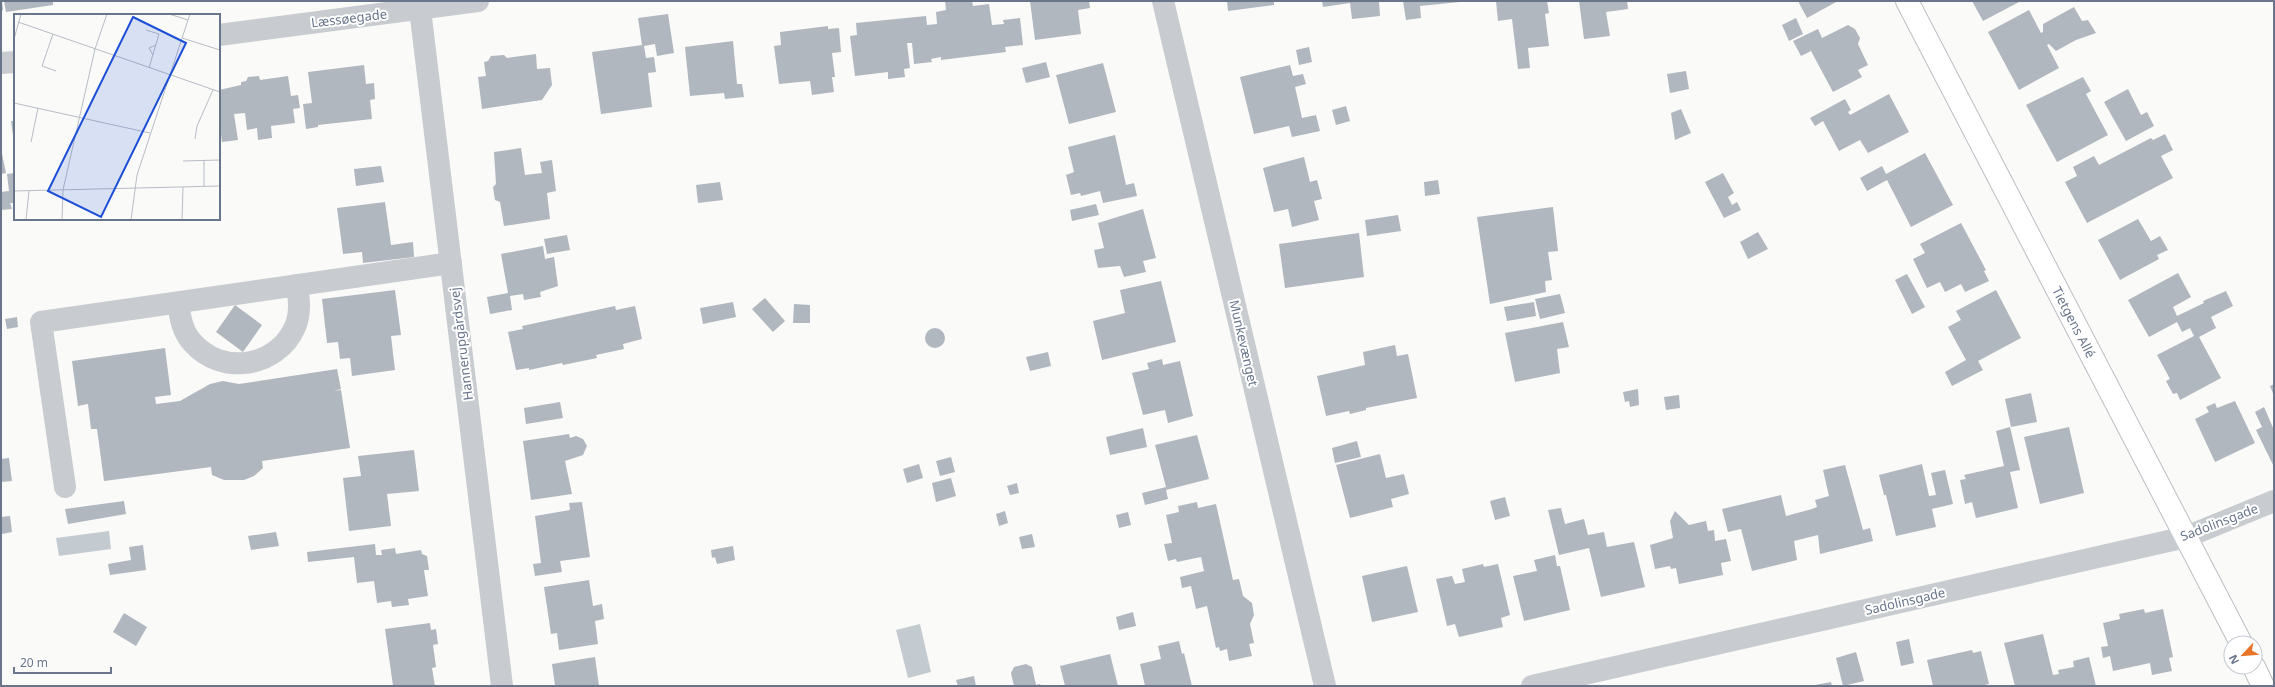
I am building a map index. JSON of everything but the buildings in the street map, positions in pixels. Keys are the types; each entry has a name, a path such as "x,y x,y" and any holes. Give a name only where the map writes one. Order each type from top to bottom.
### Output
{"main road":[{"name":"Tietgens Allé","path":"1907,1 2237,635"},
{"path":"2258,675 2263,686"}],"street":[{"name":"Læssøegade","path":"220,35 420,5 478,1"},
{"name":"Munkevænget","path":"1163,1 1325,686"},
{"name":"Hannerupgårdsvej","path":"420,5 502,686"},
{"path":"1,63 14,62"},
{"path":"65,487 41,322 451,263"},
{"path":"178,302 181,323 192,342 207,356 227,363 248,364 268,357 284,344 295,327 300,306 297,285"},
{"name":"Sadolinsgade","path":"1532,686 2186,537 2274,501"}],"shaded area":[{"path":"109,531 111,549 59,556 56,538"},
{"path":"920,624 931,672 908,678 896,630"}]}
